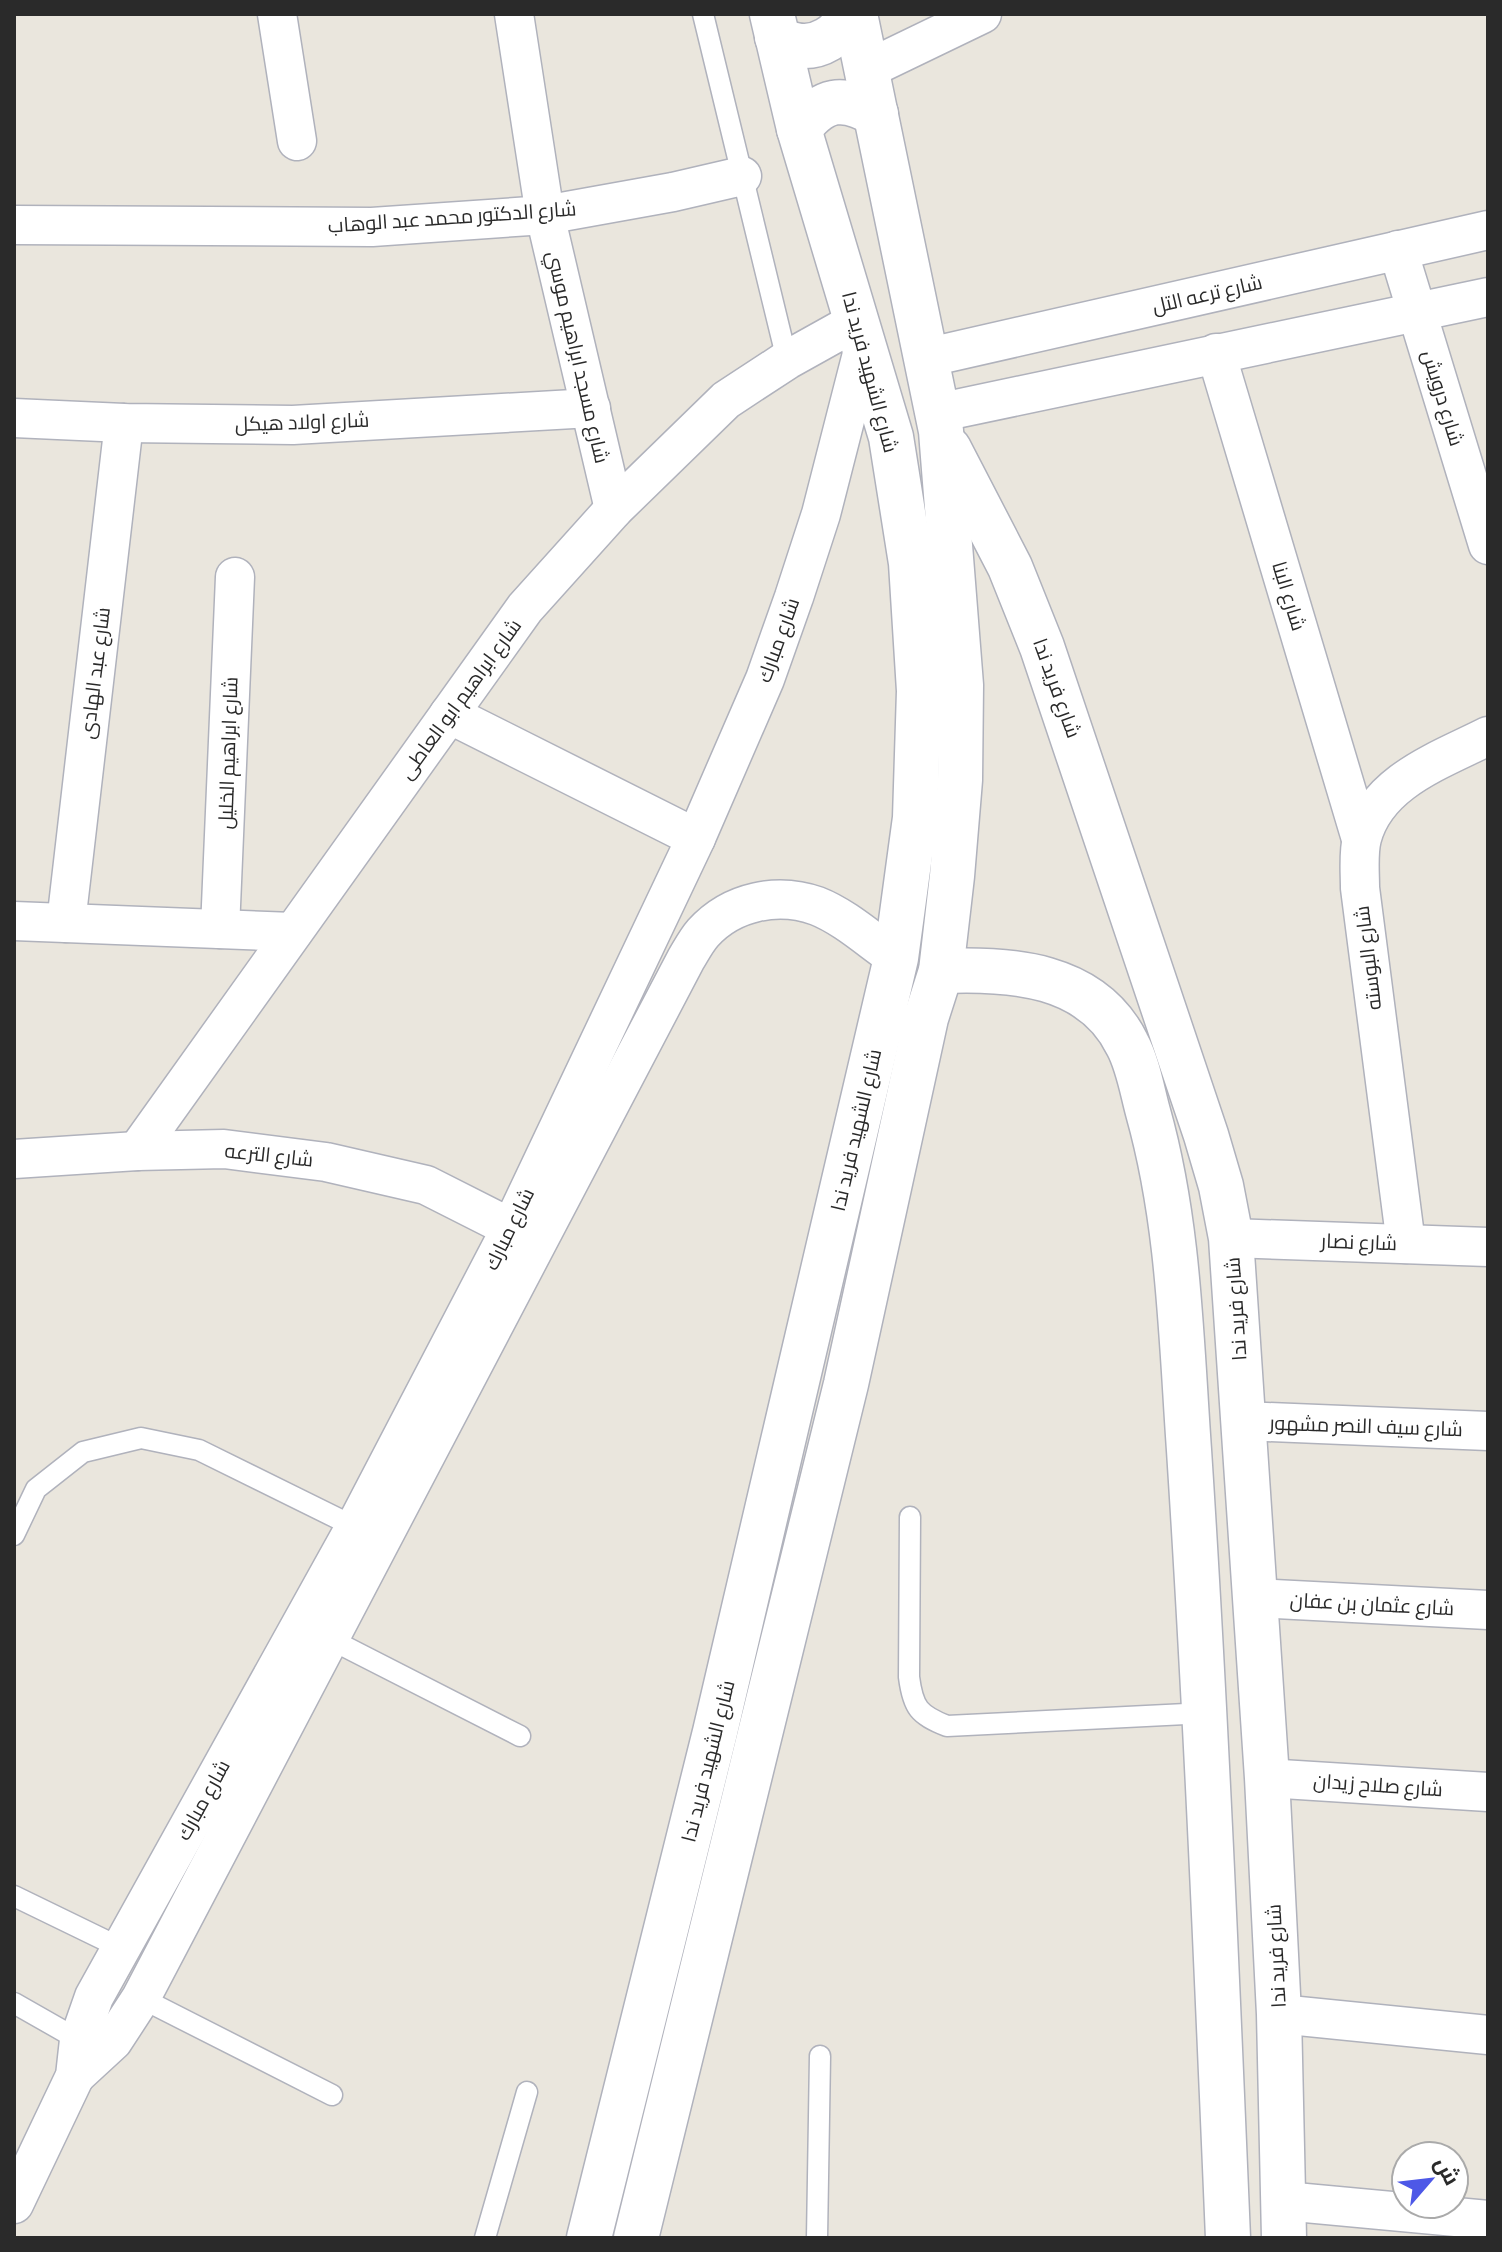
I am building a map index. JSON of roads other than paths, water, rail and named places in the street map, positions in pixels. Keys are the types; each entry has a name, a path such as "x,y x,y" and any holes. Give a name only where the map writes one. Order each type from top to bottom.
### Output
{"main road":[{"path":"774,26 796,45 816,45 835,35 848,14"},
{"path":"636,2238 842,1399 926,1018 941,971 960,780 961,685 939,422 855,14"},
{"name":"شارع الشهيد فريد ندا","path":"589,2238 715,1732 896,958 915,818 919,691 911,563 891,437 799,129 774,26"},
{"path":"799,129 813,111 833,101 856,103 876,114"},
{"name":"شارع فريد ندا","path":"939,422 1010,567 1067,715 1206,1135 1221,1186 1231,1238 1267,1778 1279,2014 1284,2220"},
{"path":"941,971 986,969 1026,973 1064,984 1101,1009 1127,1043 1156,1141 1176,1256 1206,1713 1228,2238"},
{"path":"1206,1713 1263,1710"}],"street":[{"path":"277,14 297,141"},
{"name":"شارع مسجد ابراهيم موسي","path":"514,14 545,215 614,509"},
{"path":"868,69 982,14"},
{"name":"شارع الدكتور محمد عبد الوهاب","path":"14,225 372,227 545,215 742,176"},
{"name":"شارع ترعه التل","path":"925,358 1488,230"},
{"name":"شارع درويش","path":"1398,250 1488,545"},
{"path":"939,422 1216,353 1488,297"},
{"name":"شارع ابراهيم ابو العاطى","path":"137,1151 525,608 614,509 726,400 787,360 861,334"},
{"name":"شارع مبارك","path":"77,2058 113,2041 141,1998 330,1639 368,1533 696,838 765,679 794,597 821,514 861,334"},
{"name":"شارع البنا","path":"1216,353 1361,839"},
{"name":"شارع اولاد هيكل","path":"14,418 293,425 591,408"},
{"name":"شارع عبد الهادى","path":"66,923 124,423"},
{"name":"شارع ابراهيم الخليل","path":"220,929 235,577"},
{"path":"449,714 696,838"},
{"name":"شارع البوسته","path":"1406,1244 1360,888 1361,839 1373,813 1390,791 1420,771 1488,736"},
{"name":"شارع مبارك","path":"14,2204 77,2058 85,2018 113,1963 368,1533 703,933 728,913 757,901 789,899 820,907 896,958"},
{"path":"14,921 293,932"},
{"name":"شارع الترعه","path":"14,1159 224,1149 326,1162 426,1185 511,1228"},
{"name":"شارع نصار","path":"1231,1238 1488,1247"},
{"name":"شارع سيف النصر مشهور","path":"1244,1421 1488,1431"},
{"name":"شارع عثمان بن عفان","path":"1255,1598 1488,1610"},
{"name":"شارع صلاح زيدان","path":"1267,1778 1488,1792"},
{"path":"113,1963 141,1998"},
{"path":"1279,2014 1488,2035"},
{"path":"1284,2220 1488,2220"}],"lane":[{"path":"703,14 787,360"},
{"path":"14,1535 36,1489 83,1452 141,1438 199,1450 368,1533"},
{"path":"910,1517 909,1677 912,1700 926,1717 947,1726 1206,1713"},
{"path":"330,1639 520,1736"},
{"path":"14,1896 113,1963"},
{"path":"141,1998 332,2095"},
{"path":"14,2003 77,2058"},
{"path":"817,2238 820,2056"},
{"path":"485,2238 527,2092"}]}
